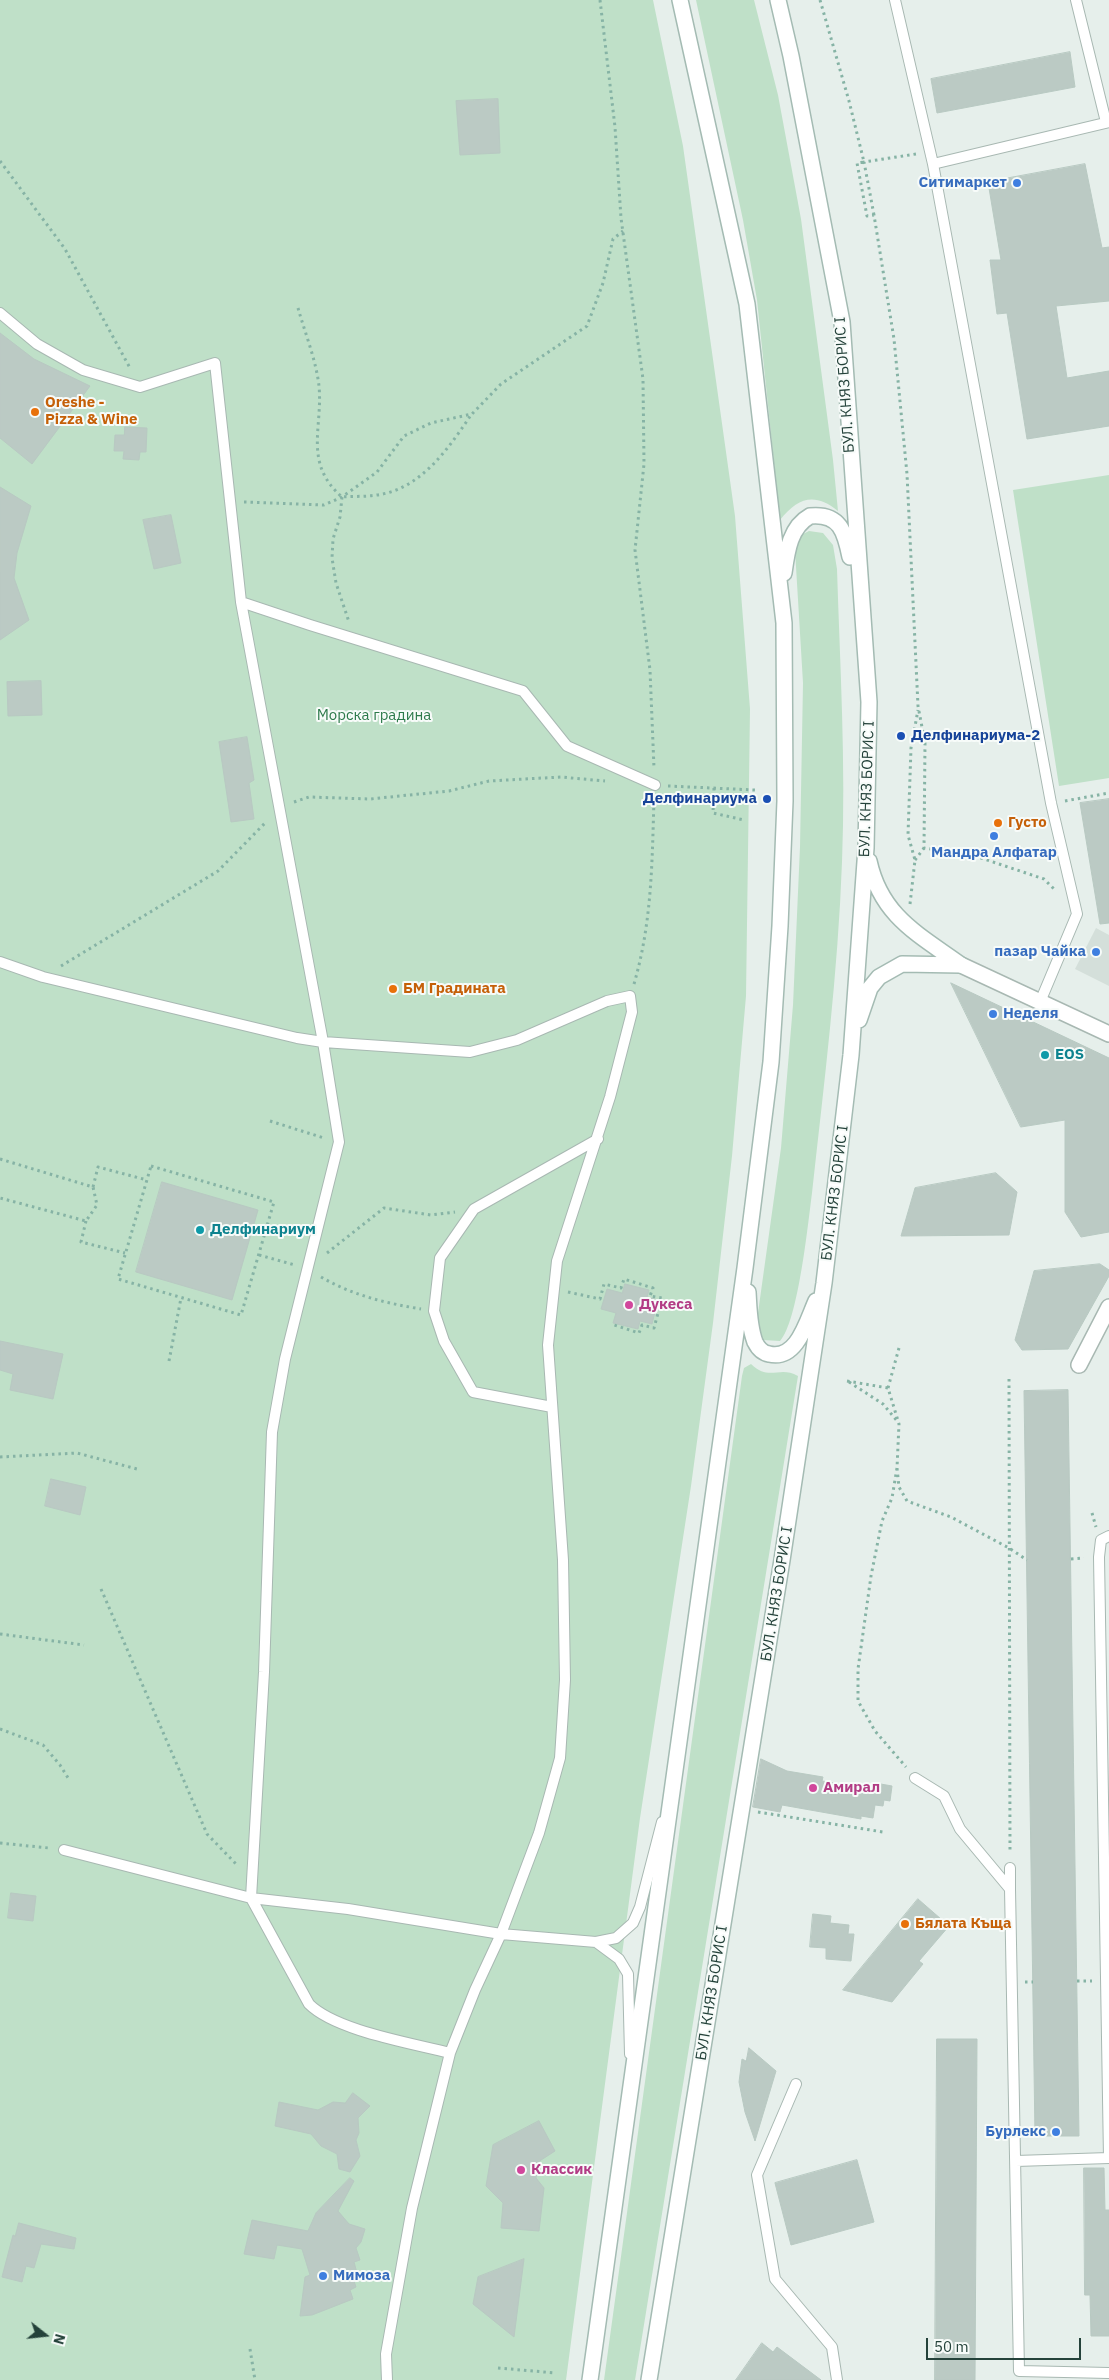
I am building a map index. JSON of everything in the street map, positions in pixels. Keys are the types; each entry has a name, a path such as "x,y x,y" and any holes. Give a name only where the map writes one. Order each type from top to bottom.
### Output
{"main road":[{"path":"680,0 747,304 784,623"},
{"name":"БУЛ. КНЯЗ БОРИС I","path":"650,2380 782,1560 824,1283 851,1055 866,848 869,702 842,322 800,102 778,0"},
{"path":"590,2380 745,1268 771,1062 780,926 785,802 784,573 790,539 804,519 818,515 828,516 836,522 846,538 862,622"},
{"path":"866,848 872,875 888,907 907,926 961,965 1109,1034"},
{"path":"851,1055 863,1004 870,988 879,977 902,964 961,965"},
{"path":"745,1268 752,1332 756,1345 763,1353 773,1355 790,1351 797,1342 824,1283"},
{"path":"1079,1364 1109,1307"}],"lane":[{"path":"895,0 933,164 1051,803 1077,914 1040,1002"},
{"path":"933,164 1107,122 1076,0"},
{"path":"0,313 37,344 84,370 140,386 215,363 241,602 323,1042 339,1142 285,1359 272,1432 264,1672 251,1898 309,2004 316,2012 346,2027 450,2053"},
{"path":"241,602 523,691 568,746 655,785"},
{"path":"0,962 43,977 297,1038 323,1042 470,1052 517,1040 607,1000 630,996 632,1012 598,1138 557,1261 553,1289 548,1345 563,1569 565,1680 560,1758 539,1833 501,1934 475,1990 450,2053 412,2208 386,2354 387,2380"},
{"path":"552,1407 473,1392 444,1342 434,1311 440,1258 474,1209 598,1138"},
{"path":"1016,2161 1109,2158 1106,1800 1099,1557 1101,1540 1109,1536"},
{"path":"64,1850 251,1898 348,1909 501,1934 596,1942 616,1938 633,1923 640,1907 674,1775"},
{"path":"915,1778 944,1796 960,1829 1010,1889"},
{"path":"1010,1868 1019,2371 1109,2373"},
{"path":"596,1942 619,1959 628,1974 631,2091"},
{"path":"796,2084 757,2175 775,2279 832,2347 837,2380"}],"path":[{"path":"600,0 615,127 623,231 643,378 644,464 635,550 650,670 655,785 650,906 644,951 630,996"},
{"path":"820,0 849,101 864,162 894,339 907,474 918,706 926,743 924,848 915,860"},
{"path":"874,215 867,216 857,163 930,152"},
{"path":"0,161 65,249 140,386"},
{"path":"298,308 319,384 320,414 316,441 320,465 333,489 342,497 378,495 400,487 424,474 454,440 472,414 501,384 587,326 603,283 612,239 623,231"},
{"path":"230,502 324,505 342,497 377,472 404,436 431,423 472,414"},
{"path":"342,497 340,517 333,539 332,558 336,583 352,638"},
{"path":"908,835 911,748 918,706"},
{"path":"43,977 218,871 279,808 309,796 370,799 448,792 489,781 561,777 608,781"},
{"path":"655,785 755,790"},
{"path":"714,788 713,813 744,820"},
{"path":"1051,803 1109,793"},
{"path":"924,848 975,856 1044,879 1058,893"},
{"path":"270,1121 339,1142"},
{"path":"0,1159 93,1187"},
{"path":"151,1166 274,1202 241,1315 118,1280 126,1254 151,1166"},
{"path":"126,1254 80,1242 86,1221 97,1205 93,1187 98,1167 147,1180"},
{"path":"0,1198 86,1221"},
{"path":"307,1268 384,1208 431,1215 474,1209"},
{"path":"259,1255 307,1268 341,1289 383,1302 434,1311"},
{"path":"553,1289 600,1299 604,1284 621,1288 624,1279 653,1288 650,1296 662,1298 654,1328 642,1325 639,1332 614,1326"},
{"path":"170,1361 181,1298"},
{"path":"899,1348 888,1388 899,1424 897,1468 892,1498 882,1521 871,1576 858,1669 858,1701 875,1730 915,1778"},
{"path":"1009,1379 1010,1868"},
{"path":"888,1388 847,1381 883,1404 899,1424"},
{"path":"0,1457 77,1453 137,1469"},
{"path":"897,1468 899,1487 907,1501 951,1517 1009,1548 1027,1560"},
{"path":"101,1590 207,1834 232,1861 252,1876"},
{"path":"0,1634 84,1645"},
{"path":"0,1729 43,1745 60,1765 70,1781"},
{"path":"758,1812 883,1832"},
{"path":"0,1843 64,1850"},
{"path":"250,2349 255,2380"},
{"path":"498,2368 556,2372"}],"shaded area":[{"name":"пазар Чайка","path":"1096,928 1109,935 1109,986 1075,969"}],"green space":[{"name":"Морска градина","path":"0,0 653,0 683,146 735,516 750,709 746,996 732,1156 713,1323 691,1486 640,1818 566,2380 0,2380"},
{"path":"696,0 754,0 778,95 801,219 838,511 821,501 807,500 793,507 780,520 757,300 743,220"},
{"path":"1109,475 1109,778 1059,786 1013,490"},
{"path":"809,531 823,533 833,545 837,569 843,752 842,862 834,987 808,1227 797,1294 792,1314 780,1341 763,1340 757,1332 757,1320 781,1148 793,1005 800,847 803,683 795,550 799,536"},
{"path":"751,1364 764,1372 785,1372 798,1376 635,2380 604,2380 742,1376 744,1368"}],"building":[{"path":"1070,52 1075,87 937,113 931,79"},
{"path":"498,99 500,153 460,155 456,101"},
{"path":"1085,164 1102,248 1109,247 1109,301 1056,306 1067,378 1109,371 1109,426 1027,439 1007,313 997,314 990,260 1001,260 988,182"},
{"name":"Oreshe - Pizza & Wine","path":"0,333 34,359 90,386 32,464 0,438"},
{"path":"125,427 147,428 146,452 140,452 139,460 123,459 124,451 114,451 115,435 124,435"},
{"path":"0,487 31,506 17,553 14,578 29,620 0,640"},
{"path":"171,515 181,563 154,569 143,520"},
{"path":"41,681 42,715 8,716 7,682"},
{"path":"247,737 254,780 249,783 254,819 231,822 219,742"},
{"path":"1109,799 1109,923 1100,924 1080,803"},
{"name":"EOS","path":"951,983 1109,1058 1109,1232 1081,1237 1065,1212 1065,1120 1021,1127"},
{"path":"996,1173 1017,1192 1009,1235 901,1236 915,1188"},
{"name":"Делфинариум","path":"162,1182 258,1210 232,1300 136,1272"},
{"path":"1100,1264 1109,1270 1109,1276 1068,1349 1022,1350 1015,1340 1034,1271"},
{"name":"Дукеса","path":"625,1284 649,1290 647,1297 658,1300 652,1324 640,1321 638,1329 613,1323 616,1313 601,1309 607,1289 622,1293"},
{"path":"0,1341 63,1354 53,1399 10,1390 13,1374 0,1370"},
{"path":"1068,1390 1079,2136 1035,2136 1024,1391"},
{"path":"51,1479 86,1487 80,1515 45,1506"},
{"path":"761,1759 787,1771 823,1777 822,1781 874,1789 875,1783 892,1786 890,1801 884,1800 883,1806 875,1805 873,1818 861,1816 861,1819 782,1805 780,1812 753,1807"},
{"path":"11,1893 36,1896 33,1921 8,1918"},
{"path":"918,1899 949,1926 919,1961 923,1964 892,2002 843,1990"},
{"path":"813,1914 831,1916 830,1923 849,1925 848,1934 854,1934 851,1961 826,1959 826,1948 810,1947"},
{"path":"937,2039 977,2039 975,2380 935,2380"},
{"path":"749,2048 776,2071 755,2141 745,2112 739,2082 742,2059 746,2061"},
{"path":"353,2093 370,2106 358,2118 359,2133 356,2140 360,2156 350,2172 339,2169 337,2154 321,2146 311,2134 275,2126 279,2102 318,2110 333,2102 345,2103"},
{"path":"539,2121 555,2151 538,2162 536,2178 544,2188 539,2231 501,2228 503,2203 486,2186 493,2145"},
{"path":"857,2160 874,2222 791,2245 775,2183"},
{"path":"1084,2168 1104,2168 1105,2210 1109,2210 1109,2336 1091,2336 1090,2295 1085,2295"},
{"path":"350,2178 354,2181 338,2211 349,2224 365,2229 361,2242 356,2248 360,2260 354,2262 357,2273 352,2275 356,2287 350,2290 353,2299 312,2315 300,2316 305,2277 310,2275 302,2249 277,2245 274,2259 244,2254 252,2220 308,2231 316,2213"},
{"path":"19,2223 76,2238 74,2249 41,2244 34,2268 26,2266 22,2282 2,2277 13,2235 15,2236"},
{"path":"524,2259 514,2337 473,2304 478,2277"},
{"path":"762,2343 773,2352 777,2347 821,2380 736,2380"}],"place":[{"name":"Ситимаркет","path":"1017,183"},
{"name":"Oreshe - Pizza & Wine","path":"35,412"},
{"name":"Делфинариума-2","path":"901,736"},
{"name":"Делфинариума","path":"767,799"},
{"name":"Густо","path":"998,823"},
{"name":"Мандра Алфатар","path":"994,836"},
{"name":"пазар Чайка","path":"1096,952"},
{"name":"БМ Градината","path":"393,989"},
{"name":"Неделя","path":"993,1014"},
{"name":"EOS","path":"1045,1055"},
{"name":"Делфинариум","path":"200,1230"},
{"name":"Дукеса","path":"629,1305"},
{"name":"Амирал","path":"813,1788"},
{"name":"Бялата Къща","path":"905,1924"},
{"name":"Бурлекс","path":"1056,2132"},
{"name":"Классик","path":"521,2170"},
{"name":"Мимоза","path":"323,2276"}]}
